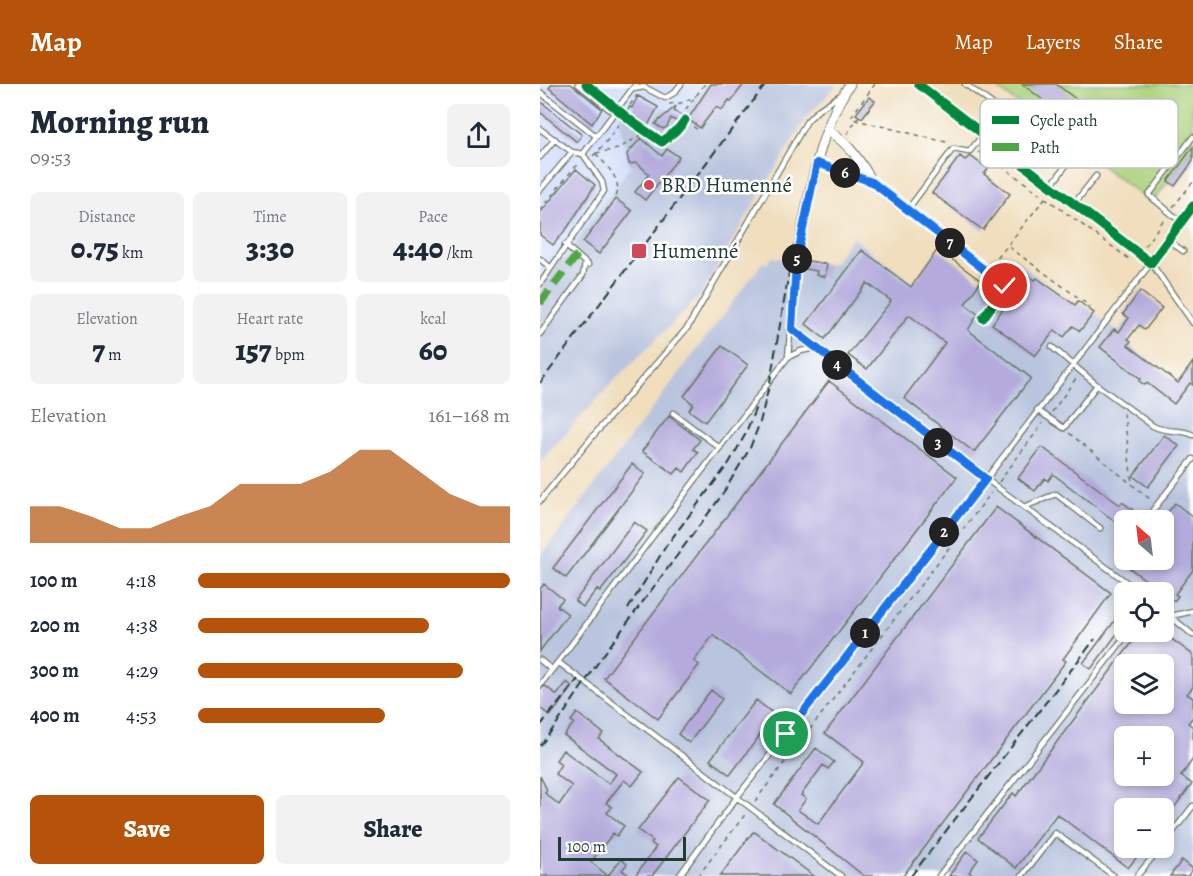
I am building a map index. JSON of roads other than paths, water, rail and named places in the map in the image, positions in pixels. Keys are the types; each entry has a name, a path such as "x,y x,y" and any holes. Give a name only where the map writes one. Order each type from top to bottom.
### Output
{"street":[{"path":"796,262 821,147 850,84"},
{"path":"918,84 980,133"},
{"path":"828,131 843,140 860,161 872,182"},
{"path":"817,163 872,182 1005,286 983,318"},
{"path":"1027,168 1151,263 1188,215"}],"lane":[{"path":"578,84 614,113"},
{"path":"583,154 636,84"},
{"path":"631,90 644,87 664,98 674,93 681,84"},
{"path":"965,84 985,99"},
{"path":"540,92 596,136"},
{"path":"540,501 688,327 807,121 818,110 844,93"},
{"path":"540,129 572,152 583,154 602,182 604,191 540,284"},
{"path":"908,209 953,149 969,152 980,133"},
{"path":"1178,157 1193,137"},
{"path":"540,158 555,139"},
{"path":"540,190 572,152"},
{"path":"1051,186 1064,168"},
{"path":"1169,168 1149,195 1170,212 1188,215"},
{"path":"1074,204 1096,176"},
{"path":"1168,240 1183,251"},
{"path":"540,334 583,275 587,264 565,245"},
{"path":"540,259 551,268"},
{"path":"788,357 796,262"},
{"path":"679,876 736,797 986,479 1151,263 1193,323"},
{"path":"792,329 996,487 1126,582"},
{"path":"1052,347 1097,385 1163,431 1190,432 1193,435"},
{"path":"540,685 788,357 815,348"},
{"path":"1037,410 1064,428 1097,385"},
{"path":"673,412 720,448"},
{"path":"1155,507 1193,459"},
{"path":"1024,507 1056,494 1100,528"},
{"path":"1174,615 1193,611"},
{"path":"1174,618 1193,634"},
{"path":"939,876 1121,642"},
{"path":"540,660 552,670"},
{"path":"558,662 842,876"},
{"path":"1174,830 1193,806"},
{"path":"1022,876 1055,833 1114,876"},
{"path":"1137,876 1152,858"}],"railway":[{"path":"540,383 766,84"},
{"path":"540,746 601,658 722,495 750,448 760,422 770,382 794,244"},
{"path":"628,609 666,546 729,463 745,435 757,404"},
{"path":"911,876 1095,639"},
{"path":"540,726 578,679"}],"place":[{"name":"BRD Humenné","path":"649,185"},
{"name":"Humenné","path":"639,251"}]}
